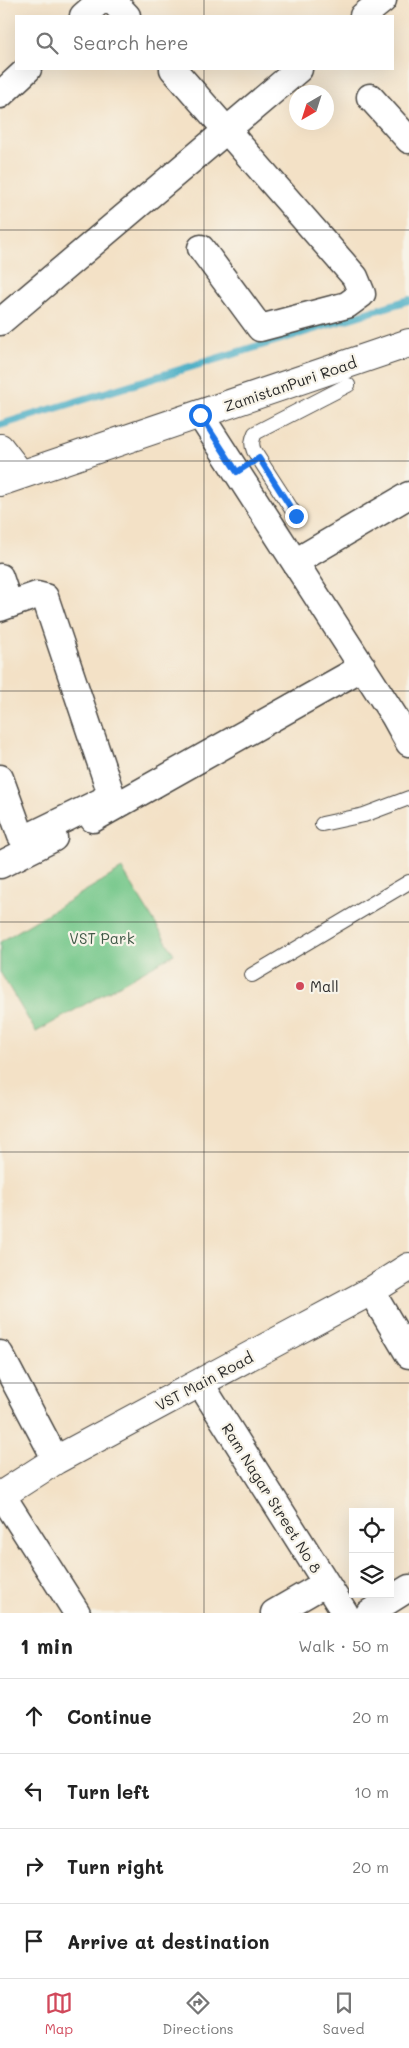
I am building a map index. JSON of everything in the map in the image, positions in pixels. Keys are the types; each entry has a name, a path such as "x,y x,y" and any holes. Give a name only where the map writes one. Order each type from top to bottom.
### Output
{"street":[{"path":"84,15 100,0"},
{"path":"112,0 126,15"},
{"path":"364,15 383,0"},
{"path":"0,96 27,70"},
{"path":"174,70 356,277 362,294 347,304 260,328 201,248"},
{"path":"0,322 226,129 299,70"},
{"path":"370,97 409,140"},
{"name":"ZamistanPuri Road","path":"10,478 409,343"},
{"path":"200,415 237,472 299,560 363,667 399,713 409,743"},
{"path":"2,450 10,478"},
{"path":"299,560 409,495"},
{"path":"0,577 4,606 37,595 45,597 110,791 102,802 32,835 21,836 0,778"},
{"path":"0,865 100,815 363,667"},
{"name":"VST Main Road","path":"1,1495 56,1460 371,1291 409,1268"},
{"path":"371,1291 409,1355"},
{"path":"0,1354 56,1460"},
{"name":"Ram Nagar Street No 8","path":"200,1383 345,1613"},
{"path":"1,1495 77,1613"},
{"path":"274,1613 326,1583"},
{"path":"369,1613 409,1588"}],"lane":[{"path":"287,384 301,409"},
{"path":"296,516 252,445 256,433 348,385"},
{"path":"237,472 259,458"},
{"path":"322,824 364,815 409,798"},
{"path":"252,975 409,882"}],"green space":[{"name":"VST Park","path":"122,869 174,954 36,1032 0,972 0,942"}],"waterway":[{"path":"0,425 409,300"}],"place":[{"name":"Mall","path":"300,986"}],"route":[{"path":"200,415 237,472 259,458 296,516"}]}
